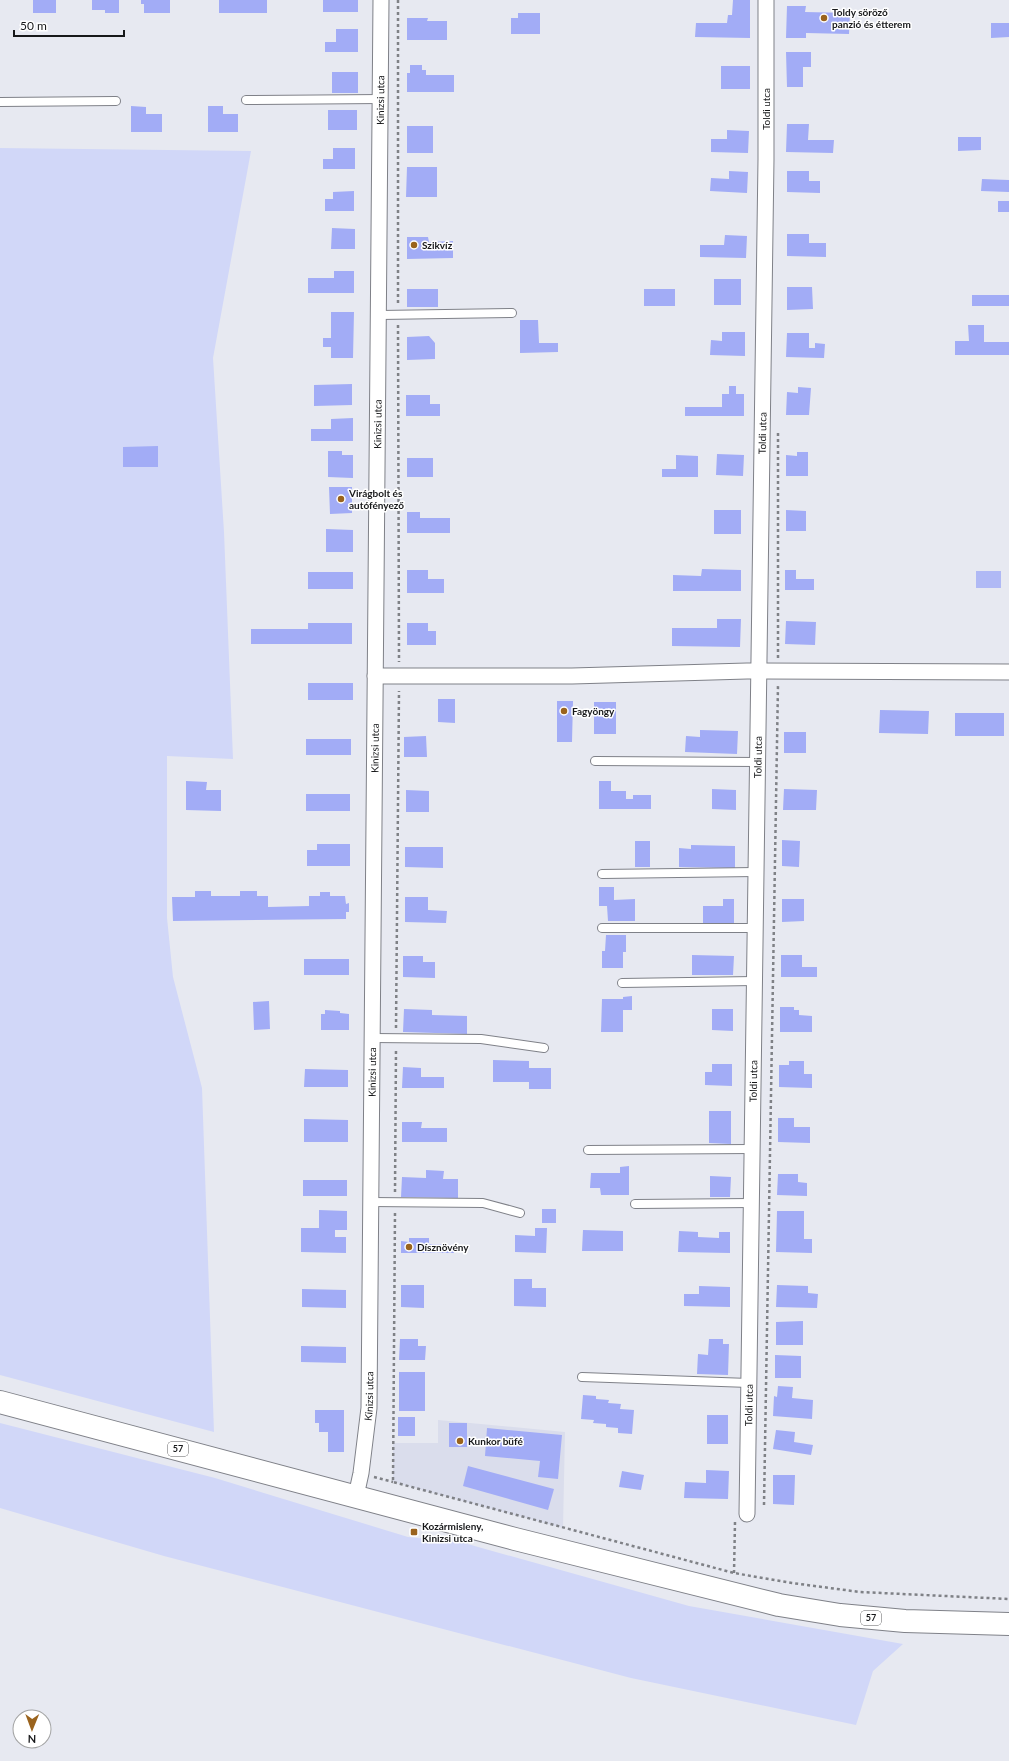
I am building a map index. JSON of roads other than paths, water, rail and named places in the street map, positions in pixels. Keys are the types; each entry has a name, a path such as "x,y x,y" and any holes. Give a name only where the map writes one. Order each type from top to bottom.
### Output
{"main road":[{"name":"57","path":"0,1402 522,1540 778,1605 840,1615 905,1621 1009,1624"}],"street":[{"name":"Kinizsi utca","path":"356,1496 361,1473 369,1408 375,676 380,315 381,0"},
{"name":"Toldi utca","path":"747,1514 754,928 766,158 766,0"},
{"path":"375,676 564,676 758,672 1009,672"}],"lane":[{"path":"246,100 381,99"},
{"path":"0,102 116,101"},
{"path":"380,315 512,313"},
{"path":"596,761 757,762"},
{"path":"602,874 755,872"},
{"path":"602,928 754,928"},
{"path":"622,983 754,981"},
{"path":"373,1038 480,1039 544,1048"},
{"path":"588,1150 752,1148"},
{"path":"371,1202 483,1203 520,1213"},
{"path":"635,1204 751,1203"},
{"path":"582,1377 749,1383"}],"water":[{"path":"976,571 1001,571 1001,588 976,588"}],"place":[{"name":"Toldy söröző panzió és étterem","path":"824,18"},
{"name":"Szikvíz","path":"414,245"},
{"name":"Virágbolt és autófényező","path":"341,499"},
{"name":"Fagyöngy","path":"564,711"},
{"name":"Dísznövény","path":"409,1247"},
{"name":"Kunkor büfé","path":"460,1441"},
{"name":"Kozármisleny, Kinizsi utca","path":"414,1532"}]}
